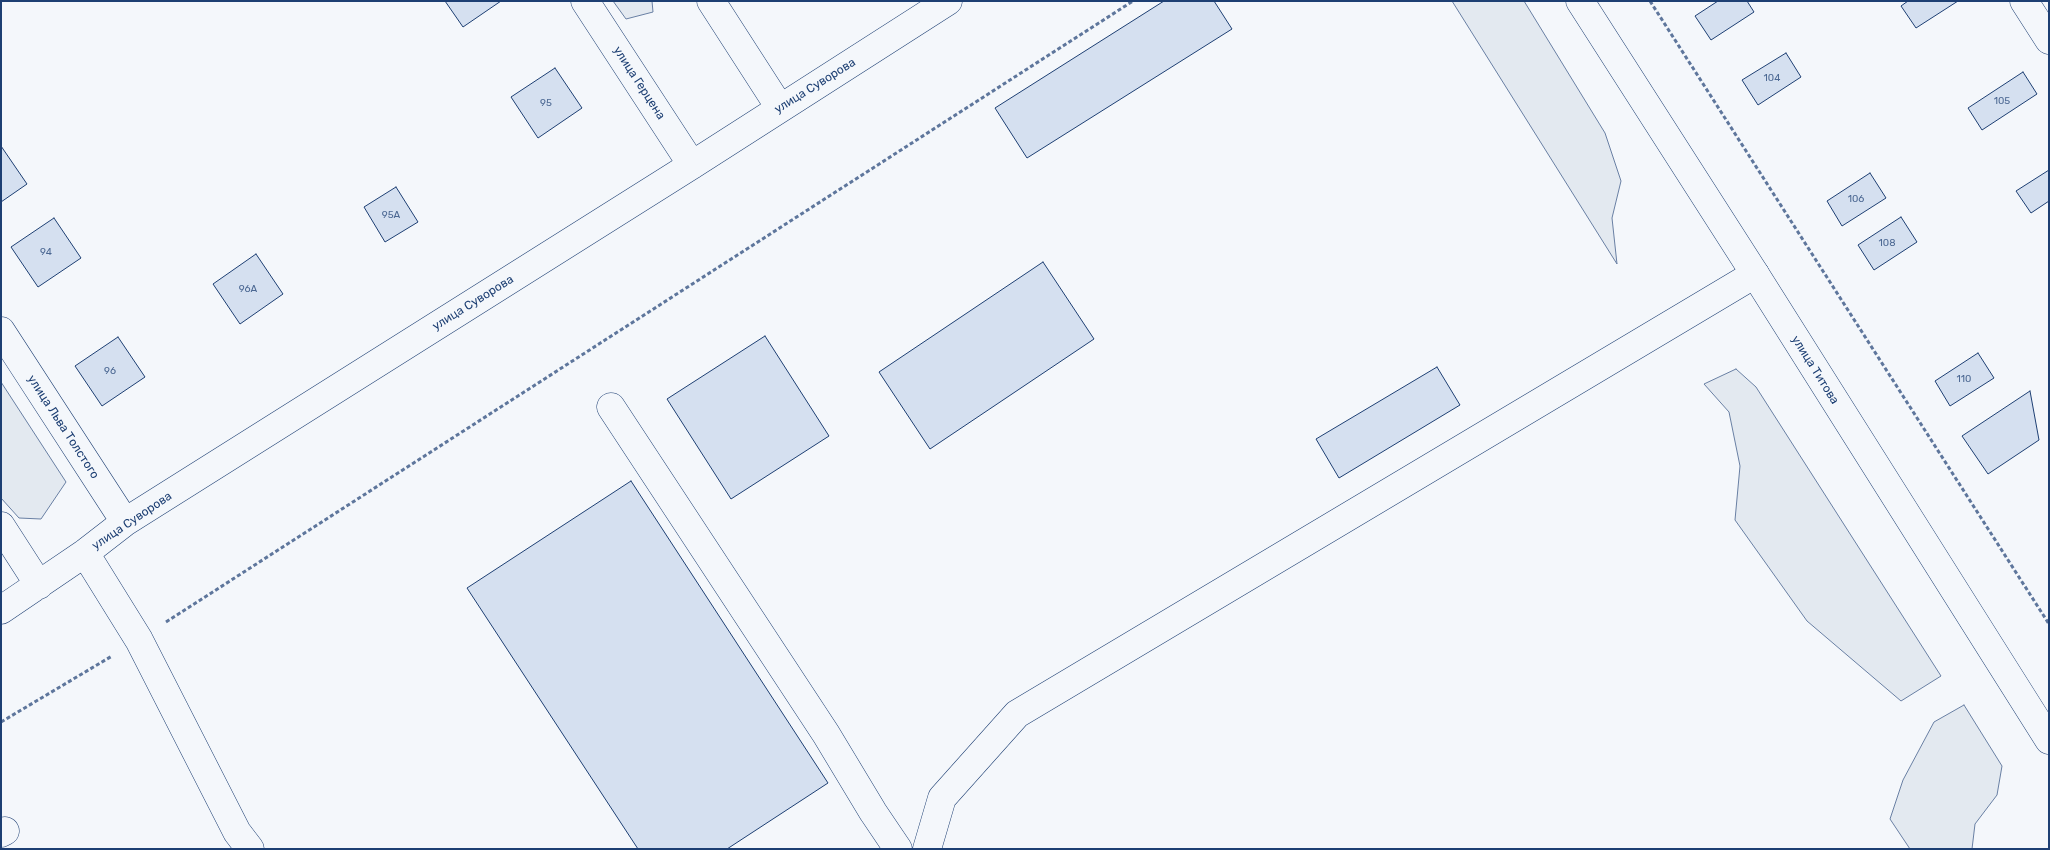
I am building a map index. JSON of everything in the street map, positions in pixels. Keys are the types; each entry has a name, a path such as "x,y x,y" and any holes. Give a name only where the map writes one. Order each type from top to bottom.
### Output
{"street":[{"name":"улица Герцена","path":"585,1 692,166"},
{"path":"711,1 780,108"},
{"name":"улица Суворова","path":"1,610 85,553 125,522 692,166 948,1"},
{"name":"улица Титова","path":"1580,1 2049,740"},
{"path":"2024,1 2049,40"},
{"path":"927,849 942,798 1017,714 1755,274"},
{"name":"улица Льва Толстого","path":"1,331 125,522"},
{"path":"611,407 826,734 872,812 898,849"},
{"path":"1,526 39,585"},
{"path":"85,553 139,640 237,832 250,849"}],"path":[{"path":"1,722 139,640 1134,1"},
{"path":"1650,1 2049,624"}],"shaded area":[{"path":"613,1 652,1 653,12 626,19"},
{"path":"1452,1 1524,1 1605,133 1621,181 1612,218 1617,264"},
{"path":"1736,369 1756,387 1941,676 1901,701 1807,621 1735,520 1740,466 1729,412 1704,384"},
{"path":"1,382 66,482 41,519 19,518 1,498"},
{"path":"1964,705 2002,766 1997,795 1975,824 1972,849 1910,849 1890,819 1903,780 1934,722"}],"building":[{"path":"445,1 501,1 463,27"},
{"path":"1164,1 1214,1 1232,29 1027,158 995,108"},
{"path":"1718,1 1747,1 1754,12 1711,40 1695,16"},
{"path":"1908,1 1958,1 1916,28 1901,6"},
{"path":"1786,53 1801,77 1758,105 1742,80"},
{"path":"555,68 582,108 538,138 511,97"},
{"path":"2023,72 2037,94 1982,130 1968,108"},
{"path":"1,146 27,184 1,202"},
{"path":"2049,170 2049,201 2031,213 2016,191"},
{"path":"1870,173 1886,198 1842,226 1827,201"},
{"path":"396,187 418,222 385,242 364,207"},
{"path":"1901,217 1917,242 1874,270 1858,245"},
{"path":"54,218 81,258 38,287 11,247"},
{"path":"256,254 283,294 240,324 213,284"},
{"path":"1043,262 1094,339 930,449 879,372"},
{"path":"765,336 829,436 731,499 667,399"},
{"path":"118,337 145,377 102,406 75,366"},
{"path":"1978,353 1994,378 1950,406 1935,381"},
{"path":"1437,367 1460,405 1339,478 1316,439"},
{"path":"2030,391 2039,440 1988,474 1962,436"},
{"path":"631,481 828,783 727,849 638,849 467,588"}]}
